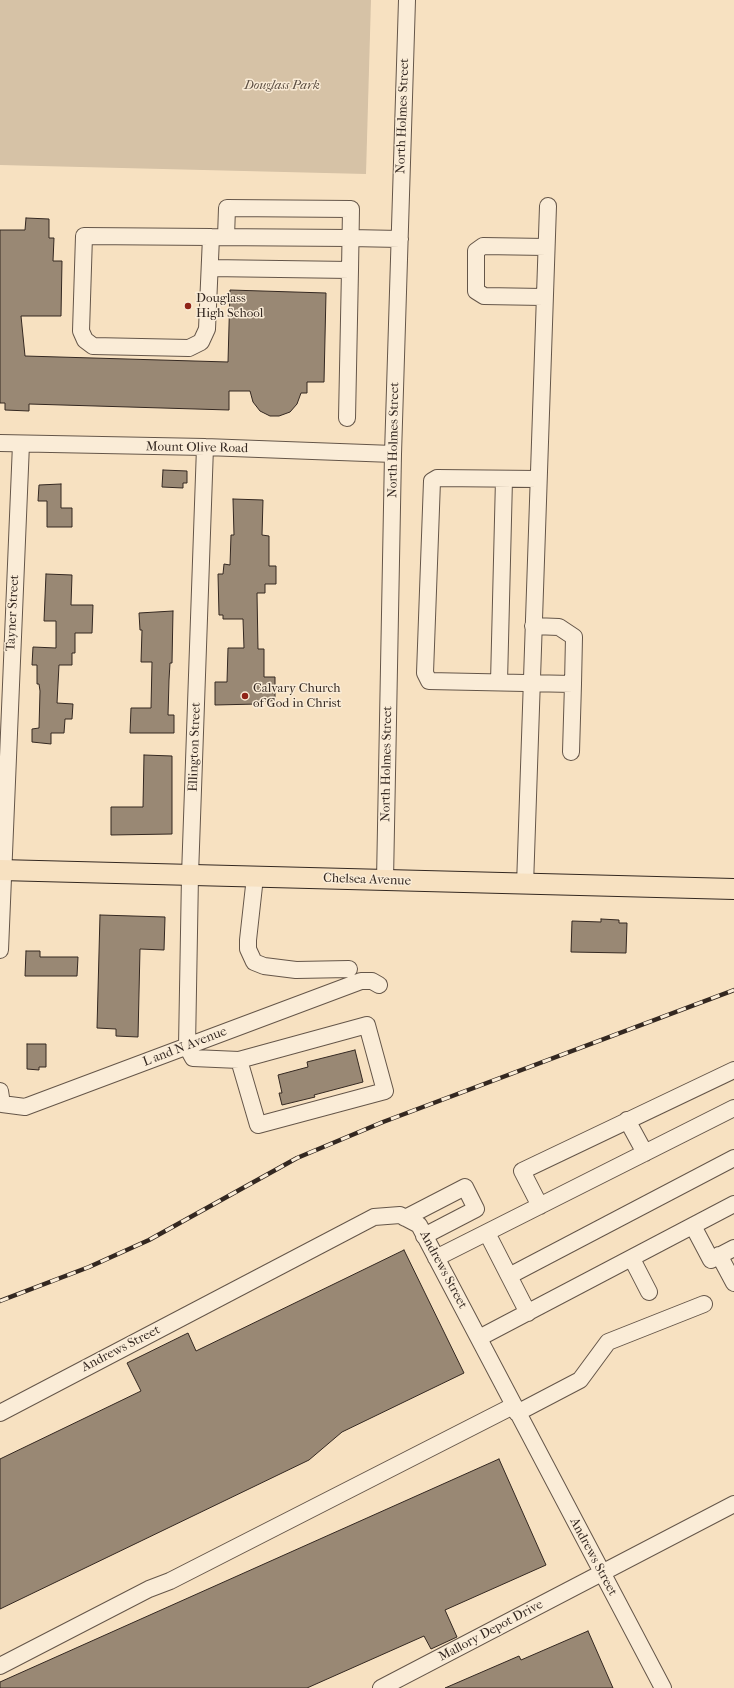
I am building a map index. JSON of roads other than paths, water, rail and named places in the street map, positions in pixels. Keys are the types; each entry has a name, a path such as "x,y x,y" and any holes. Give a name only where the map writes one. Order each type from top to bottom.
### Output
{"main road":[{"name":"Chelsea Avenue","path":"1,870 734,890"}],"street":[{"name":"North Holmes Street","path":"385,880 393,454 406,0"},
{"path":"525,885 543,297 548,206"},
{"path":"347,418 350,238 351,210 227,208 218,237 210,268 207,329 201,342 190,348 93,346 85,340 81,331 84,236 218,237 350,238 400,239"},
{"path":"543,297 484,296 476,291 476,251 483,246 546,247"},
{"path":"210,268 350,270"},
{"name":"Mount Olive Road","path":"0,444 205,448 393,454"},
{"name":"Tayner Street","path":"0,950 1,870 21,444"},
{"name":"Ellington Street","path":"187,1047 190,875 205,448"},
{"path":"538,480 436,478 432,481 426,674 429,681 573,684"},
{"path":"499,682 504,479"},
{"path":"533,626 559,627 574,638 571,752"},
{"path":"255,877 248,940 248,949 254,962 264,966 296,970 349,969"},
{"name":"L and N Avenue","path":"0,1090 2,1104 25,1107 361,981 372,981 379,985"},
{"path":"187,1047 193,1058 239,1060 367,1025 385,1091 258,1126 239,1060"},
{"path":"540,1206 522,1171 734,1070"},
{"path":"436,1258 734,1108"},
{"path":"628,1120 645,1153"},
{"path":"509,1276 734,1158"},
{"path":"405,1218 465,1187 476,1209 424,1236"},
{"path":"479,1338 632,1259 734,1204"},
{"name":"Andrews Street","path":"0,1412 374,1217 400,1215 419,1225 601,1573 663,1688"},
{"path":"693,1226 711,1260 734,1248"},
{"path":"487,1233 528,1313"},
{"path":"719,1255 734,1283"},
{"path":"632,1259 649,1292"},
{"path":"0,1666 149,1588 170,1581 515,1409 580,1380 608,1342 704,1304"},
{"name":"Mallory Depot Drive","path":"381,1688 734,1504"}],"railway":[{"path":"0,1301 89,1267 149,1240 297,1158 383,1122 734,990"}],"place":[{"name":"Douglass High School","path":"188,306"},
{"name":"Calvary Church of God in Christ","path":"245,696"}],"park label":[{"name":"Douglass Park","path":"282,86"}]}
